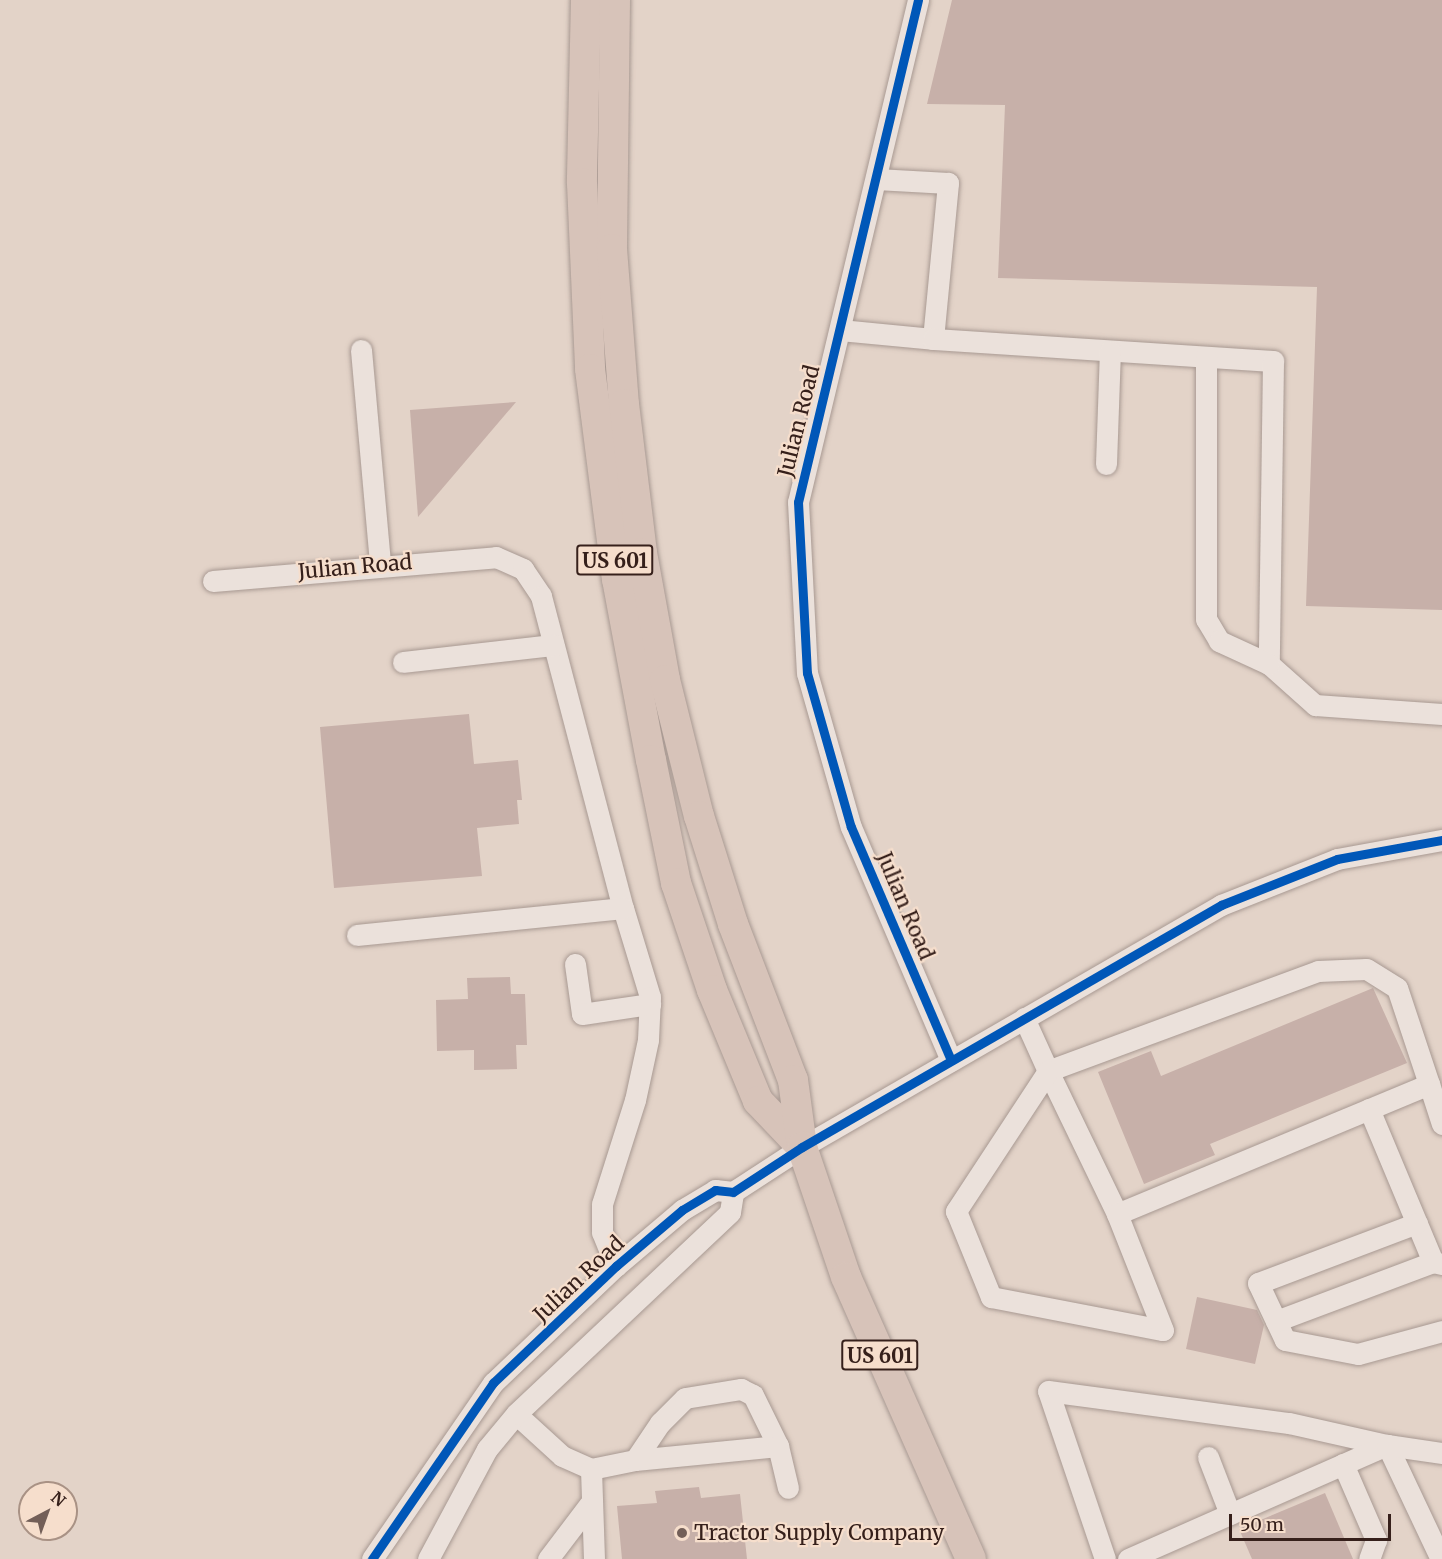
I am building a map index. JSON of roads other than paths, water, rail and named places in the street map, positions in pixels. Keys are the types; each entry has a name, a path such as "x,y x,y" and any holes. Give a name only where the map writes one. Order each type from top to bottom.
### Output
{"highway":[{"name":"US 601","path":"584,0 582,183 590,369 617,579 676,883 712,990 753,1091 758,1101 802,1147"},
{"name":"US 601","path":"615,0 612,249 624,404 642,553 665,680 699,816 733,924 793,1080 802,1147 846,1277 971,1559"}],"street":[{"name":"Julian Road","path":"372,1559 494,1383 616,1266 682,1210 715,1190 733,1192 802,1147 951,1060 851,827 807,673 798,502 918,0"},
{"path":"876,179 948,183 933,339"},
{"path":"840,330 933,339 1273,361 1269,664"},
{"path":"360,350 380,564"},
{"path":"1106,464 1110,351"},
{"path":"1206,357 1206,619 1219,641 1269,664 1315,705 1442,714"},
{"name":"Julian Road","path":"213,581 380,564 496,557 523,569 541,596 650,1004 648,1040 635,1100 602,1204 602,1232 616,1266"},
{"path":"403,662 553,645"},
{"path":"951,1060 1221,905 1281,878 1336,859 1442,840"},
{"path":"357,935 623,908"},
{"path":"575,964 582,1014 650,1004"},
{"path":"1024,1018 1048,1071 1117,1214 1163,1330 991,1297 956,1211 1048,1071 1318,971 1366,969 1397,988 1442,1124"},
{"path":"1117,1214 1429,1084"},
{"path":"1276,1321 1437,1263 1417,1223 1369,1109"},
{"path":"428,1559 487,1449 516,1414 730,1212 733,1192"},
{"path":"1417,1223 1258,1283 1285,1340 1358,1354 1442,1331"},
{"path":"634,1460 660,1423 685,1398 741,1389 753,1395 778,1446 788,1488"},
{"path":"1106,1559 1048,1391 1289,1423 1387,1445 1442,1453"},
{"path":"516,1414 562,1456 591,1469 634,1460 778,1446"},
{"path":"1128,1559 1387,1445"},
{"path":"1387,1445 1440,1551"},
{"path":"1208,1457 1230,1514"},
{"path":"1343,1464 1376,1540 1369,1559"},
{"path":"591,1469 589,1505 594,1559"},
{"path":"548,1559 589,1505"}],"place":[{"name":"Tractor Supply Company","path":"682,1533"}]}
